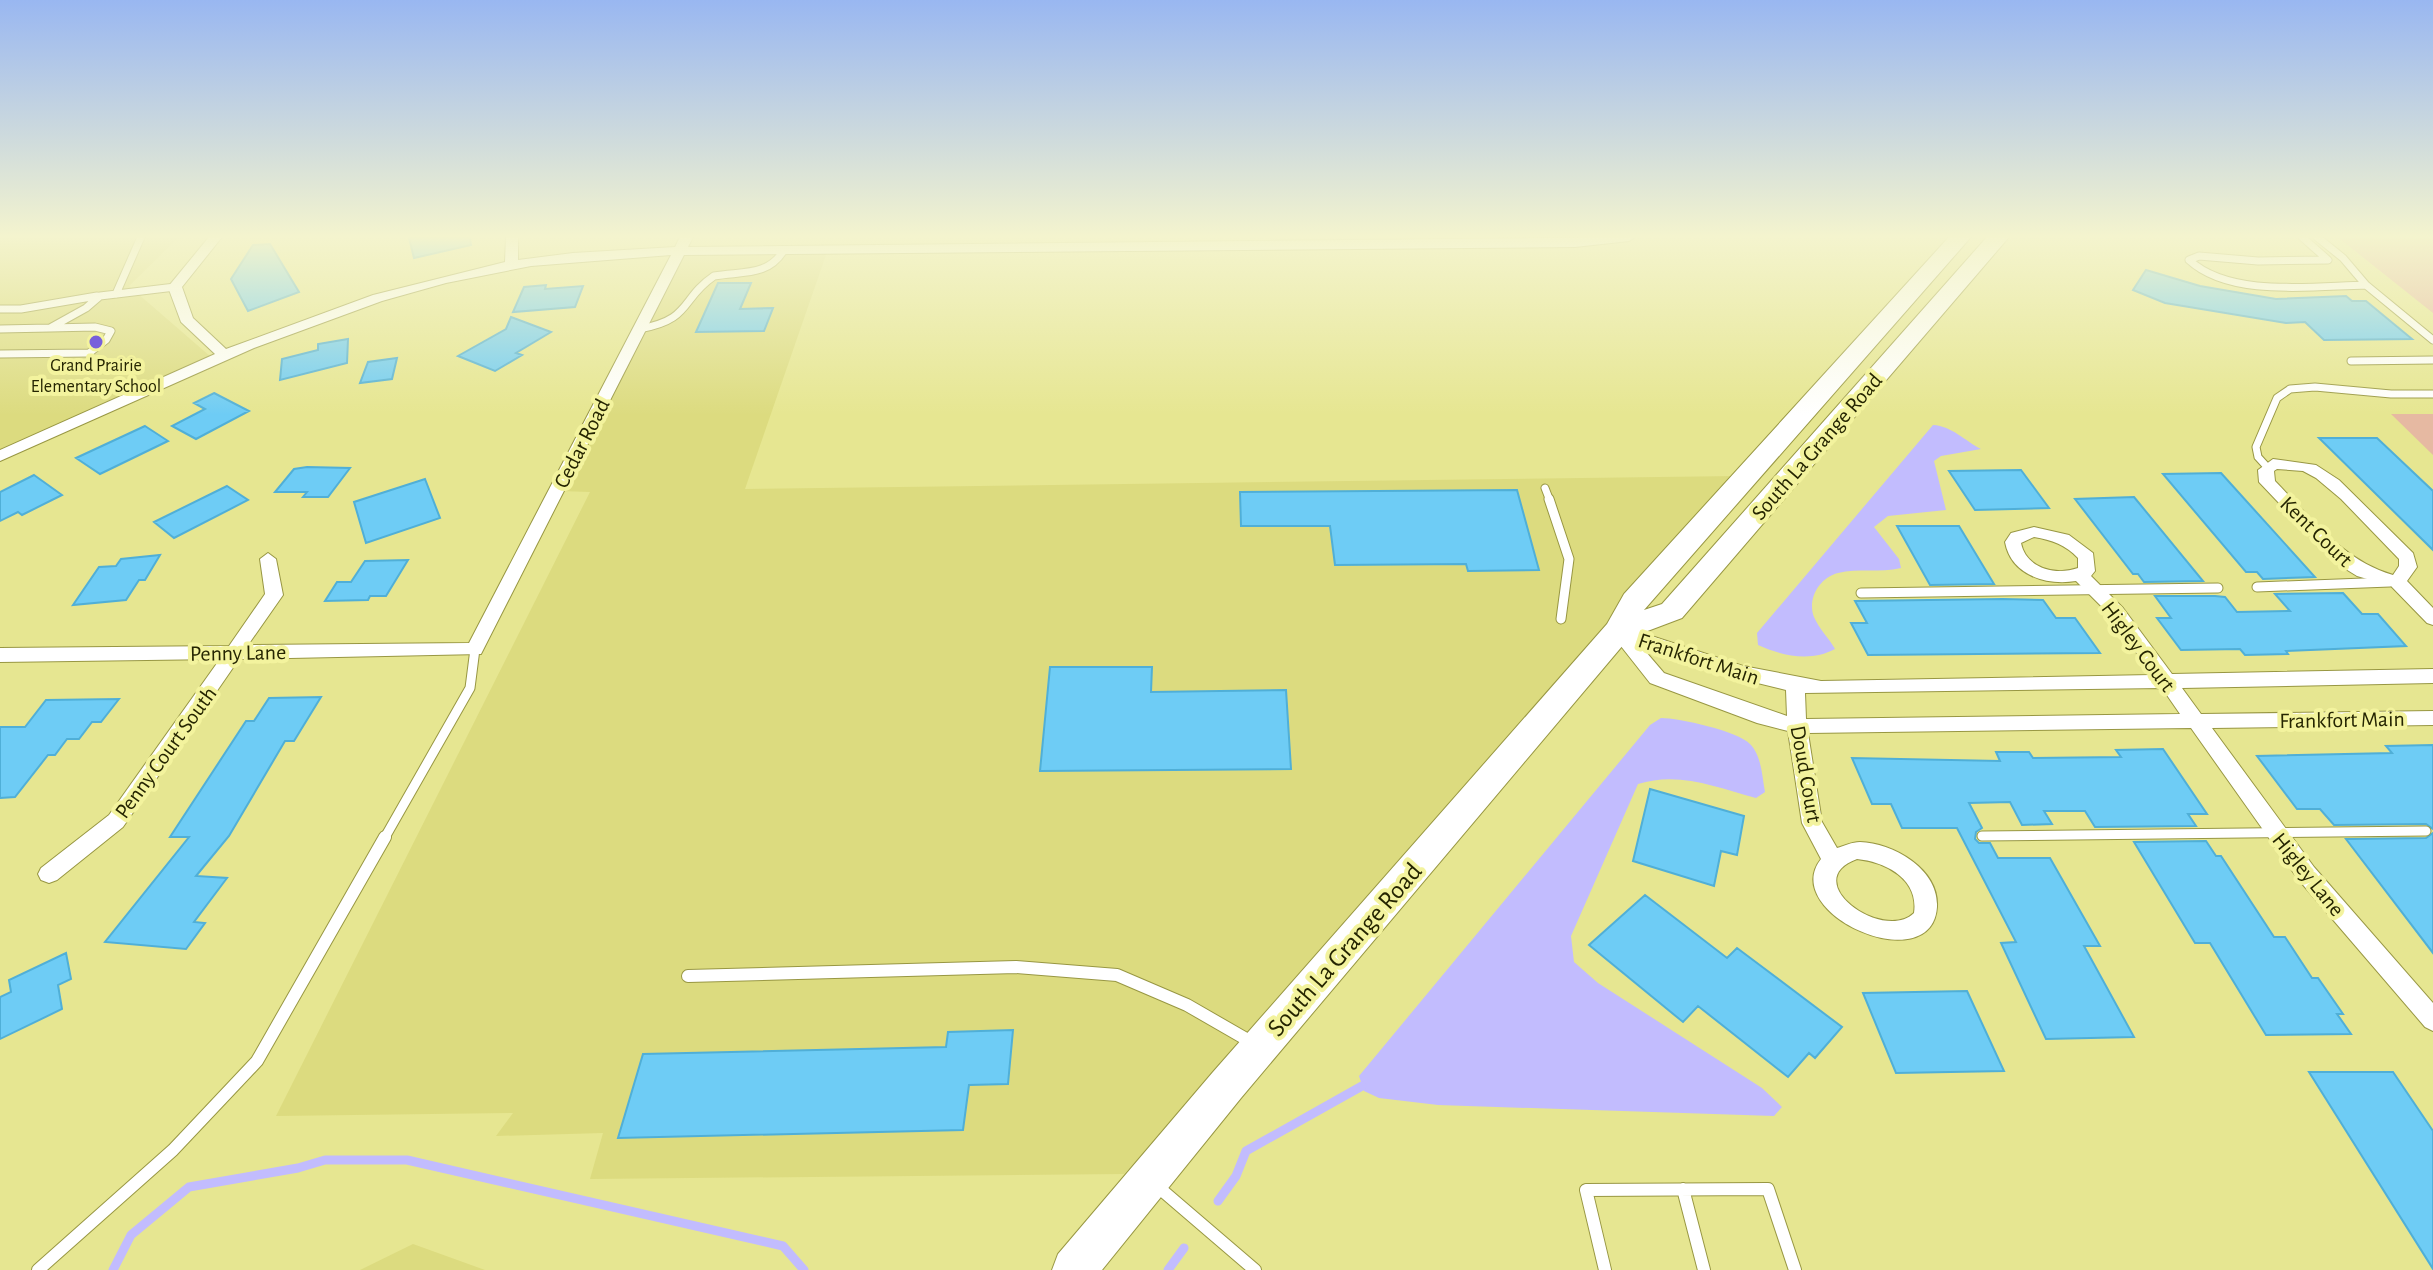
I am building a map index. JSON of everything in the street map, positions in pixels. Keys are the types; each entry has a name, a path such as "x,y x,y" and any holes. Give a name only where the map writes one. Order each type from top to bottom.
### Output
{"main road":[{"name":"South La Grange Road","path":"1074,1270 1259,1047 1618,631 1634,601 1908,296"},
{"name":"South La Grange Road","path":"1618,631 1672,611 1947,296"}],"street":[{"path":"177,296 179,308 197,334 225,355"},
{"path":"0,456 225,355 333,312 385,296"},
{"name":"Cedar Road","path":"475,649 656,296"},
{"name":"Kent Court","path":"2397,582 2408,567 2407,557 2327,477 2309,468 2287,464 2273,464 2268,468 2267,482 2342,559 2363,572 2397,582 2433,619"},
{"name":"Penny Court South","path":"49,874 116,821 236,652 274,595 268,559"},
{"name":"Higley Court","path":"2080,575 2117,612 2194,721"},
{"name":"Frankfort Main","path":"1618,631 1745,676 1821,688 2433,676"},
{"name":"Frankfort Main","path":"1618,631 1657,678 1764,718 1797,726 2433,718"},
{"name":"Penny Lane","path":"0,655 475,649"},
{"name":"Doud Court","path":"1795,685 1797,726 1812,823 1831,858"},
{"name":"Higley Lane","path":"2194,721 2306,873 2433,1020"},
{"path":"1856,850 1871,851 1902,865 1923,888 1927,901 1926,913 1919,923 1907,930 1891,932 1855,921 1839,910 1823,882 1831,858 1856,850"}],"lane":[{"path":"0,309 21,309 98,296"},
{"path":"50,328 86,308 100,296"},
{"path":"639,329 672,322 695,296"},
{"path":"2380,296 2433,340"},
{"path":"73,328 86,308"},
{"path":"0,329 111,331 106,340 89,353 0,354"},
{"path":"2351,361 2433,360"},
{"path":"2268,468 2258,457 2256,447 2277,398 2290,389 2315,387 2391,394 2433,394"},
{"path":"1545,488 1569,559 1561,619"},
{"path":"2257,587 2397,582"},
{"path":"1861,593 2218,588"},
{"path":"38,1270 173,1150 257,1061 470,688 475,649"},
{"path":"1982,836 2426,831"},
{"path":"688,976 1016,967 1117,975 1187,1005 1259,1047"},
{"path":"1149,1179 1255,1270"},
{"path":"1683,1189 1704,1270"},
{"path":"1605,1270 1586,1190 1768,1189 1795,1270"}],"shaded area":[{"name":"Grand Prairie Elementary School","path":"0,296 141,296 211,357 0,450"},
{"path":"661,296 812,296 745,489 1737,476 1258,1033 1124,1174 590,1179 603,1133 496,1136 513,1113 276,1116 590,492 560,491"},
{"path":"2412,296 2433,296 2433,313"},
{"path":"2391,414 2433,414 2433,455"},
{"path":"1933,425 1952,431 1981,449 1941,456 1934,461 1946,510 1888,516 1874,527 1899,559 1901,568 1838,573 1820,584 1812,610 1835,649 1816,655 1796,656 1758,645 1757,633"},
{"path":"1661,718 1708,726 1743,739 1757,754 1765,792 1756,798 1712,785 1668,779 1638,784 1571,936 1574,962 1598,983 1762,1088 1782,1107 1774,1116 1438,1105 1379,1098 1364,1091 1359,1076 1650,725"},
{"path":"413,1244 485,1270 360,1270"}],"building":[{"path":"240,296 288,296 248,311"},
{"path":"520,296 579,296 575,307 513,312"},
{"path":"712,296 745,296 740,309 773,308 764,331 696,332"},
{"path":"2148,296 2276,299 2346,296 2352,301 2366,301 2412,339 2324,340 2305,322 2286,323 2165,303"},
{"path":"511,317 551,332 516,353 522,355 495,371 458,356 506,329"},
{"path":"348,339 347,363 280,380 282,359 318,350 318,344"},
{"path":"397,358 392,379 360,383 368,362"},
{"path":"214,393 249,411 196,439 172,426 205,409 194,403"},
{"path":"145,426 168,441 100,474 76,458"},
{"path":"2319,438 2377,438 2433,491 2433,550"},
{"path":"350,468 328,497 303,497 307,492 275,492 294,469"},
{"path":"2021,470 2049,508 1975,510 1949,471"},
{"path":"2221,473 2315,577 2263,579 2257,572 2246,572 2163,474"},
{"path":"34,475 62,495 22,515 18,512 0,521 0,492"},
{"path":"425,479 440,518 366,543 354,502"},
{"path":"227,486 248,500 174,538 154,522"},
{"path":"1517,490 1539,570 1468,571 1466,564 1335,565 1330,526 1241,526 1240,492"},
{"path":"2134,497 2203,581 2144,582 2138,574 2133,574 2075,499"},
{"path":"1897,526 1959,526 1994,584 1930,585"},
{"path":"160,555 145,580 139,580 126,600 73,605 99,567 116,566 121,559"},
{"path":"408,560 386,596 370,596 368,600 325,601 337,582 351,582 365,561"},
{"path":"2343,593 2362,614 2378,614 2406,646 2245,655 2240,649 2181,650 2157,618 2171,618 2155,596 2225,597 2237,612 2290,611 2275,594"},
{"path":"2043,600 2056,618 2075,618 2100,653 1868,655 1851,623 1867,623 1855,601"},
{"path":"1050,667 1152,667 1151,692 1286,690 1291,769 1040,771"},
{"path":"321,697 294,741 285,741 229,836 196,876 227,878 194,922 205,923 186,949 105,942 189,837 170,837 246,721 254,721 269,698"},
{"path":"119,699 101,722 92,722 79,739 67,739 55,755 48,755 15,797 0,798 0,727 25,727 46,700"},
{"path":"2433,745 2433,829 2426,824 2334,825 2320,809 2297,809 2257,756 2392,753 2386,746"},
{"path":"2163,749 2207,814 2188,814 2196,826 2095,827 2085,811 2044,811 2052,824 2022,825 2010,802 1969,803 1982,828 1976,832 1975,839 1979,843 1990,843 1998,858 2050,858 2100,946 2084,946 2134,1037 2046,1039 2001,943 2016,942 1957,828 1902,828 1891,804 1872,804 1852,758 2000,761 1996,752 2029,752 2033,758 2121,757 2116,750"},
{"path":"1650,789 1744,816 1737,855 1721,851 1714,886 1633,861"},
{"path":"2433,833 2433,953 2346,839 2426,838"},
{"path":"2206,841 2216,856 2221,856 2274,937 2285,937 2312,978 2318,978 2343,1014 2337,1014 2351,1034 2266,1035 2210,943 2195,943 2134,842"},
{"path":"1645,895 1727,958 1737,948 1842,1027 1815,1058 1809,1053 1788,1077 1698,1006 1683,1022 1589,945"},
{"path":"66,953 71,979 58,985 62,1009 0,1039 0,997 11,992 9,980"},
{"path":"1967,991 2004,1071 1896,1073 1863,993"},
{"path":"1013,1030 1008,1084 969,1085 963,1130 618,1138 643,1054 946,1047 948,1032"},
{"path":"2309,1072 2393,1072 2433,1131 2433,1269"}],"waterway":[{"path":"1218,1201 1236,1176 1246,1151 1362,1086"},
{"path":"113,1270 131,1235 189,1187 298,1168 325,1160 407,1160 783,1246 804,1270"},
{"path":"1168,1270 1184,1248"}],"place":[{"name":"Grand Prairie Elementary School","path":"96,342"}]}
